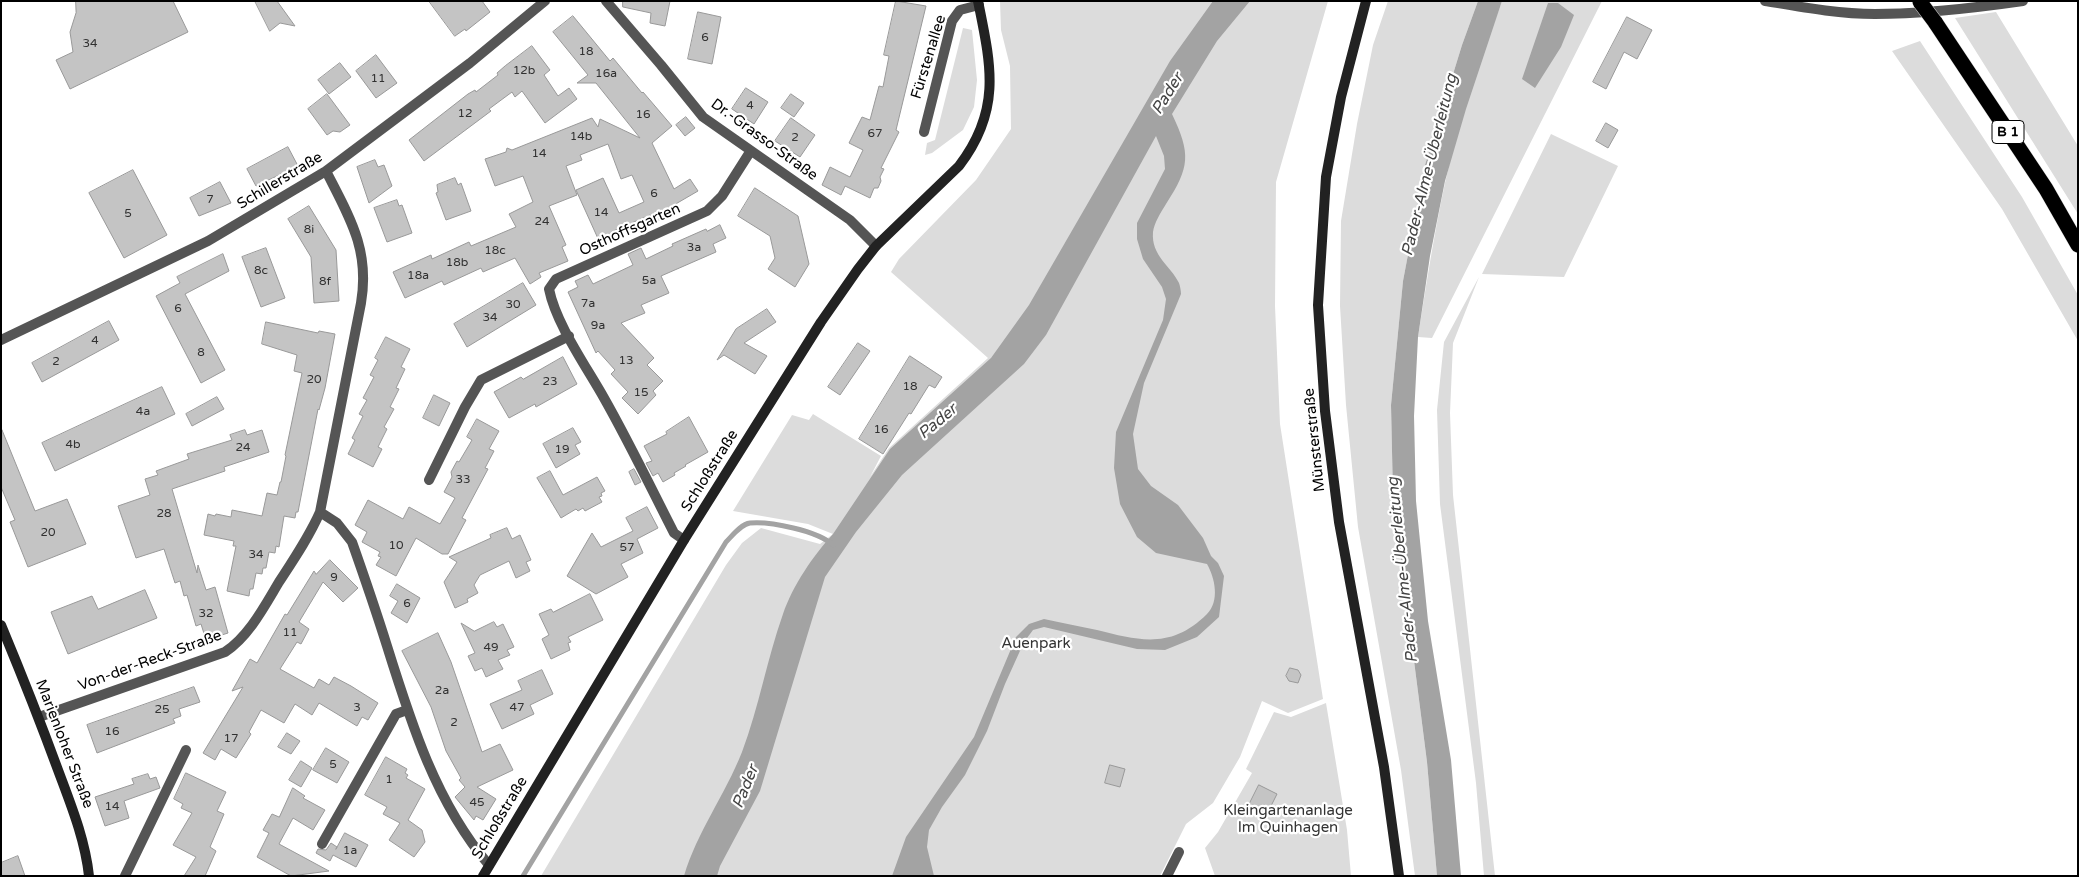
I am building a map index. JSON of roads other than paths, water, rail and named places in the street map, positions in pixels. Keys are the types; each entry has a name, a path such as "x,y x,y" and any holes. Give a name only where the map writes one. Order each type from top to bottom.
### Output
{"highway":[{"name":"B 1","path":"1920,1 2046,189 2078,245"}],"street":[{"name":"Schillerstraße","path":"1,340 208,241 326,172 470,63 544,1"},
{"name":"Dr.-Grasso-Straße","path":"606,1 661,65 702,117 850,220 876,246"},
{"name":"Münsterstraße","path":"1366,1 1341,97 1326,177 1318,305 1325,412 1339,522 1384,767 1399,876"},
{"path":"1765,1 1832,12 1902,14 2023,1"},
{"name":"Fürstenallee","path":"924,132 952,22 960,10 978,3 990,64 991,77 988,106"},
{"name":"Schloßstraße","path":"483,876 684,540 821,322 858,268 876,246 959,166 978,138 985,122 988,106"},
{"name":"Osthoffsgarten","path":"684,540 674,533 632,449 551,301 549,289 556,279 707,211 722,196 750,152"},
{"name":"Von-der-Reck-Straße","path":"39,717 225,652 233,647 254,622 312,531 320,512 361,303 364,273 362,254 350,218 326,172"},
{"path":"429,480 465,407 482,380 569,336"},
{"path":"320,512 337,523 352,542 407,710 437,786 489,865"},
{"name":"Marienloher Straße","path":"1,625 39,717 84,843 89,876"},
{"path":"322,844 396,714 407,710"},
{"path":"125,876 186,750"},
{"path":"1167,876 1179,852"}],"water":[{"name":"Pader","path":"1213,1 1250,1 1217,41 1172,114 1185,150 1185,160 1180,180 1155,225 1153,240 1158,254 1176,277 1181,294 1144,383 1133,434 1138,469 1151,486 1178,505 1203,538 1211,556 1218,563 1224,576 1219,617 1197,637 1165,650 1137,649 1044,627 1033,630 1024,642 987,731 965,775 942,807 929,830 927,847 934,876 892,876 906,837 974,737 1016,637 1029,624 1044,619 1127,637 1155,639 1181,633 1207,614 1214,603 1214,583 1207,564 1156,553 1137,537 1120,504 1114,468 1116,432 1163,320 1166,299 1162,287 1143,259 1137,239 1137,223 1165,169 1164,156 1156,136 1046,335 1024,364 902,475 856,532 825,577 760,791 720,866 717,876 684,876 696,844 742,752 777,631 787,603 798,582 890,449 991,358 1029,305 1170,61"},
{"name":"Pader-Alme-Überleitung","path":"1478,1 1502,1 1466,109 1445,181 1430,256 1418,337 1414,416 1416,501 1428,621 1451,760 1461,876 1437,876 1427,762 1393,497 1391,405 1403,281 1425,165 1462,45"},
{"path":"1548,3 1558,3 1574,15 1561,47 1535,88 1522,79"}],"waterway":[{"path":"523,876 726,542 740,528 750,523 759,523 805,531 817,535 833,545"}],"park label":[{"name":"Auenpark","path":"1036,644"},
{"name":"Kleingartenanlage Im Quinhagen","path":"1288,820"}]}
